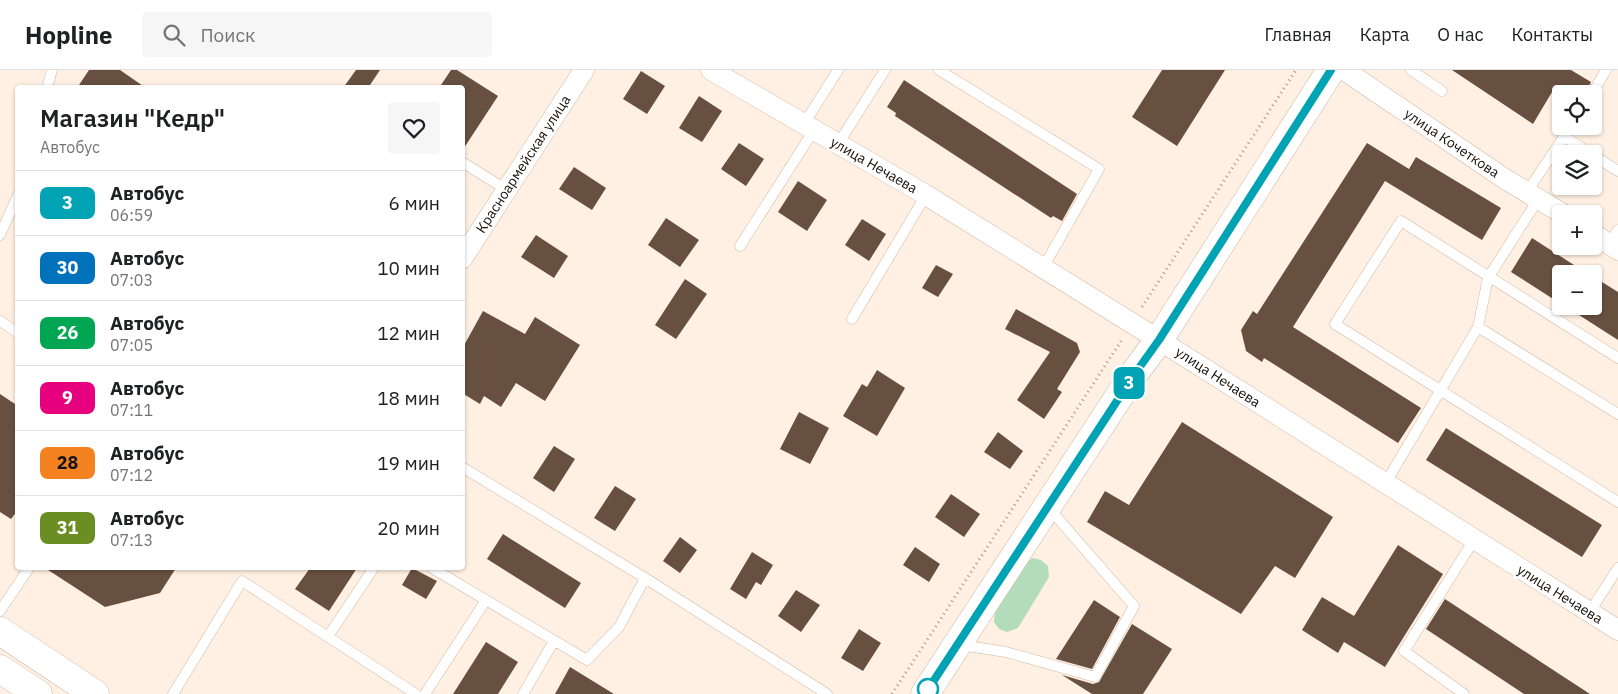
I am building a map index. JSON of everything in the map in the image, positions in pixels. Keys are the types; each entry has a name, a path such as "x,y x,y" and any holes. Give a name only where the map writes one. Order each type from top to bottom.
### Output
{"street":[{"name":"Красноармейская улица","path":"465,254 584,70"},
{"name":"улица Нечаева","path":"711,70 926,195 1618,630"},
{"path":"925,694 1134,375 1159,340 1331,70"},
{"name":"улица Кочеткова","path":"1344,70 1552,207"},
{"path":"0,631 94,694"},
{"path":"0,669 38,694"}],"lane":[{"path":"48,85 52,70"},
{"path":"740,246 809,127 838,70"},
{"path":"838,144 884,70"},
{"path":"939,70 1099,169 1043,268"},
{"path":"1411,70 1442,91"},
{"path":"1597,85 1606,70"},
{"path":"1385,484 1478,326 1488,278 1565,137 1577,145"},
{"path":"1602,161 1618,171"},
{"path":"465,164 507,190"},
{"path":"852,319 926,195"},
{"path":"0,235 15,202"},
{"path":"1618,358 1488,278 1401,221 1335,324 1618,502"},
{"path":"0,321 15,331"},
{"path":"1478,326 1618,414"},
{"path":"465,469 645,578 822,693"},
{"path":"957,644 1006,652 1095,677 1134,606 1048,506"},
{"path":"1464,694 1404,651 1474,540"},
{"path":"1589,613 1618,568"},
{"path":"0,612 28,570"},
{"path":"329,635 372,570"},
{"path":"435,570 587,660 619,627 645,578"},
{"path":"173,694 242,580 329,635 416,694"},
{"path":"425,694 486,600"},
{"path":"523,694 554,641"}],"path":[{"path":"892,694 1296,70"}],"green space":[{"path":"1033,558 1041,560 1048,566 1049,577 1018,628 1007,632 999,629 994,622 995,611 1026,562"}],"building":[{"path":"89,70 120,70 142,85 79,85"},
{"path":"356,70 380,70 370,85 345,85"},
{"path":"451,70 457,70 498,96 465,146 465,85 441,85"},
{"path":"1162,70 1225,70 1177,146 1132,117"},
{"path":"1452,70 1571,70 1591,82 1590,85 1552,85 1552,92 1533,124"},
{"path":"641,71 665,86 647,114 623,99"},
{"path":"904,80 1077,194 1062,221 1053,216 1051,218 895,116 896,113 887,107"},
{"path":"699,96 722,111 702,142 679,128"},
{"path":"739,143 764,159 746,186 721,169"},
{"path":"1367,143 1409,169 1416,157 1501,208 1482,240 1385,181 1293,327 1421,408 1398,443 1264,358 1262,362 1246,351 1241,330 1253,311 1257,314"},
{"path":"574,167 606,188 592,210 559,189"},
{"path":"798,181 827,200 807,231 778,212"},
{"path":"666,218 699,240 680,267 648,245"},
{"path":"862,219 886,234 869,261 845,245"},
{"path":"536,235 568,256 554,278 521,257"},
{"path":"1532,238 1552,251 1552,255 1558,255 1574,265 1552,265 1552,298 1511,272"},
{"path":"936,265 953,274 938,297 922,288"},
{"path":"685,279 707,294 676,339 655,325"},
{"path":"1602,282 1618,292 1618,340 1579,315 1602,315"},
{"path":"1016,309 1077,343 1080,352 1057,389 1062,392 1044,419 1017,400 1050,352 1005,329"},
{"path":"483,311 525,334 535,317 580,345 545,401 516,383 501,407 484,396 480,404 465,395 465,344"},
{"path":"877,370 905,388 877,436 843,416 862,384 867,387"},
{"path":"0,394 15,404 15,514 11,519 0,512"},
{"path":"799,412 829,428 810,464 780,449"},
{"path":"1182,422 1333,517 1295,578 1275,566 1241,614 1087,522 1105,491 1129,505"},
{"path":"1446,428 1602,525 1582,557 1426,460"},
{"path":"998,432 1023,451 1010,469 984,452"},
{"path":"554,446 575,459 554,492 533,478"},
{"path":"615,486 636,499 615,531 594,518"},
{"path":"951,494 980,514 964,537 935,517"},
{"path":"503,534 581,583 565,608 487,559"},
{"path":"680,537 697,550 680,573 663,561"},
{"path":"1398,545 1443,574 1385,667 1344,642 1338,653 1302,630 1322,597 1354,616"},
{"path":"915,547 940,564 929,582 903,565"},
{"path":"752,552 773,565 761,585 756,582 746,599 730,589"},
{"path":"48,570 175,570 160,593 105,607"},
{"path":"309,570 356,570 329,611 295,589"},
{"path":"411,570 416,570 437,581 426,599 402,585"},
{"path":"796,590 820,605 801,632 778,616"},
{"path":"1445,599 1590,694 1524,694 1426,629"},
{"path":"1094,600 1120,617 1092,669 1056,659"},
{"path":"1132,624 1172,649 1143,694 1092,694 1062,675 1093,684 1099,682"},
{"path":"859,629 881,643 863,671 841,658"},
{"path":"486,642 518,662 498,694 453,694"},
{"path":"570,667 614,694 555,694"}],"bus line":[{"name":"3","path":"925,694 1134,375 1159,340 1331,70"}]}
